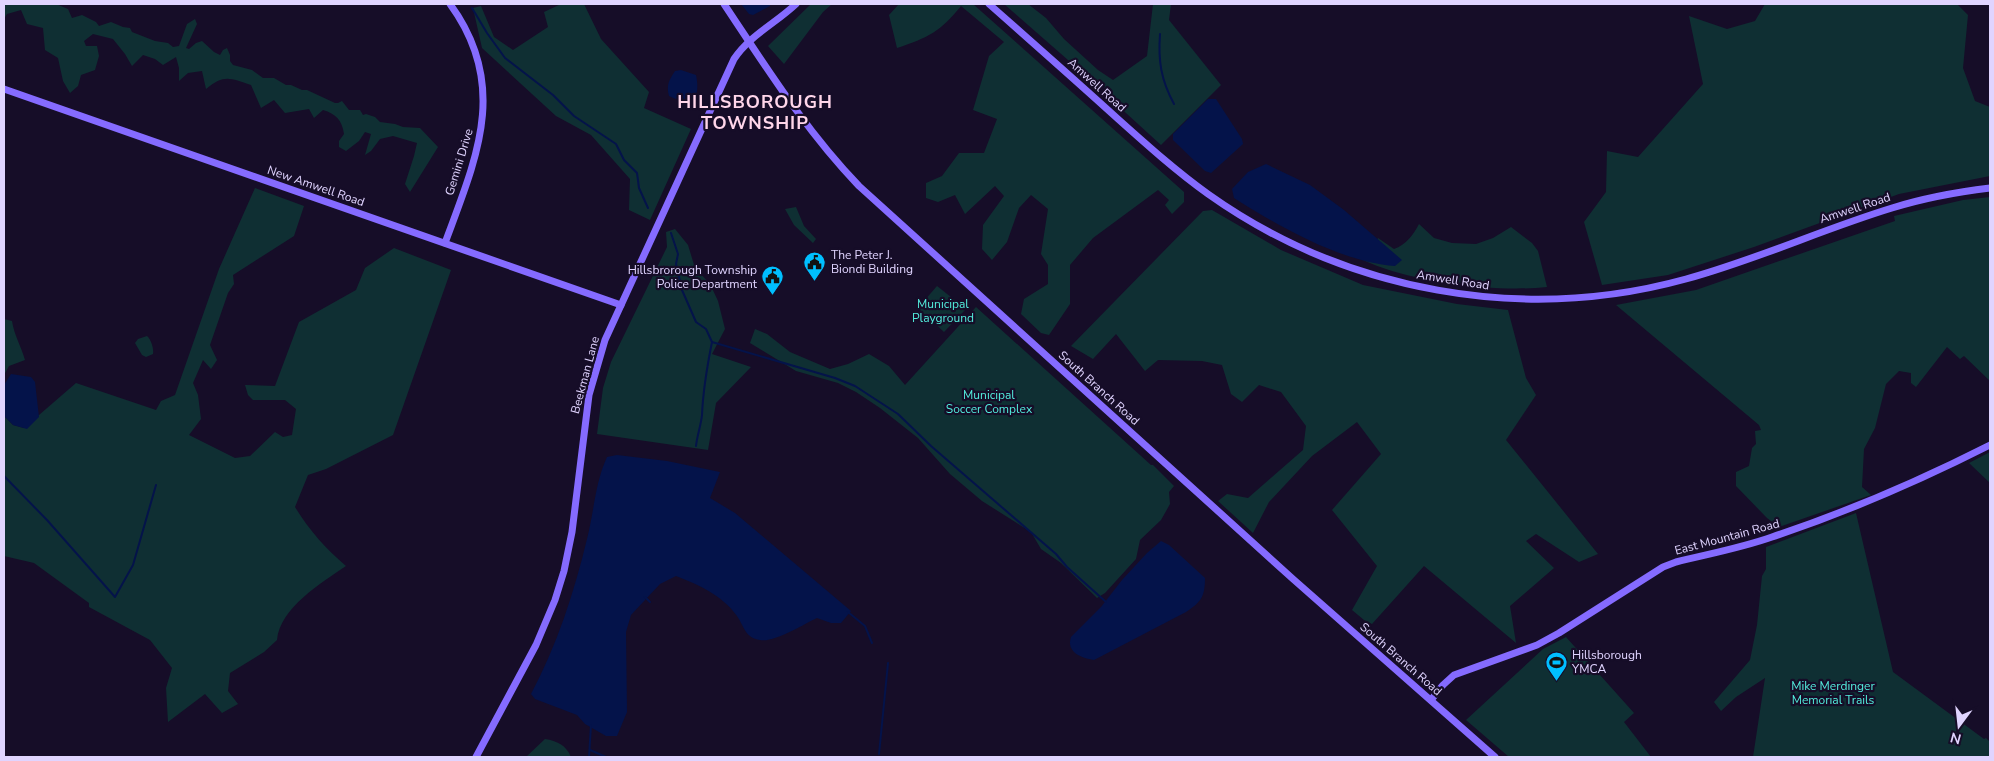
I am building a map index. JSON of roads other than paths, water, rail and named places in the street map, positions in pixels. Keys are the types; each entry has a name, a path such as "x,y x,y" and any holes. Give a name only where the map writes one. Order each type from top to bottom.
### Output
{"street":[{"name":"Gemini Drive","path":"445,243 478,147 483,114 482,82 476,54 466,30 450,4"},
{"name":"South Branch Road","path":"724,4 811,131 859,186 1286,572 1495,757"},
{"name":"Beekman Lane","path":"476,757 532,652 555,600 572,532 589,395 599,357 621,305 734,59 748,41 782,17 796,4"},
{"name":"Amwell Road","path":"989,4 1171,165 1236,213 1275,235 1348,267 1405,284 1452,293 1502,298 1546,299 1584,298 1639,290 1689,278 1894,207 1941,196 1990,188"},
{"name":"New Amwell Road","path":"4,89 621,305"},
{"name":"East Mountain Road","path":"1431,700 1454,675 1537,645 1559,634 1663,567 1756,542 1831,516 1923,478 1990,446"}],"waterway":[{"path":"472,8 505,58 553,95 574,116 616,144 624,160 637,173 639,188 648,208"},
{"path":"1160,34 1161,70 1174,104"},
{"path":"671,233 678,254 676,264 682,290 696,322 706,329 712,342 835,378 855,386 898,414 931,446 1056,554 1067,567 1106,602"},
{"path":"696,446 712,342"},
{"path":"4,476 47,520 115,597 133,565 156,485"},
{"path":"645,597 650,602"},
{"path":"848,612 865,626 872,643"},
{"path":"879,754 888,663"},
{"path":"589,757 591,725"},
{"path":"590,750 606,757"}],"place":[{"name":"The Peter J. Biondi Building","path":"815,281"},
{"name":"Hillsbrorough Township Police Department","path":"773,296"},
{"name":"Hillsborough YMCA","path":"1556,681"}],"district":[{"name":"HILLSBOROUGH TOWNSHIP","path":"755,112"}],"park label":[{"name":"Municipal Playground","path":"943,311"},
{"name":"Municipal Soccer Complex","path":"989,402"},
{"name":"Mike Merdinger Memorial Trails","path":"1833,693"}]}
